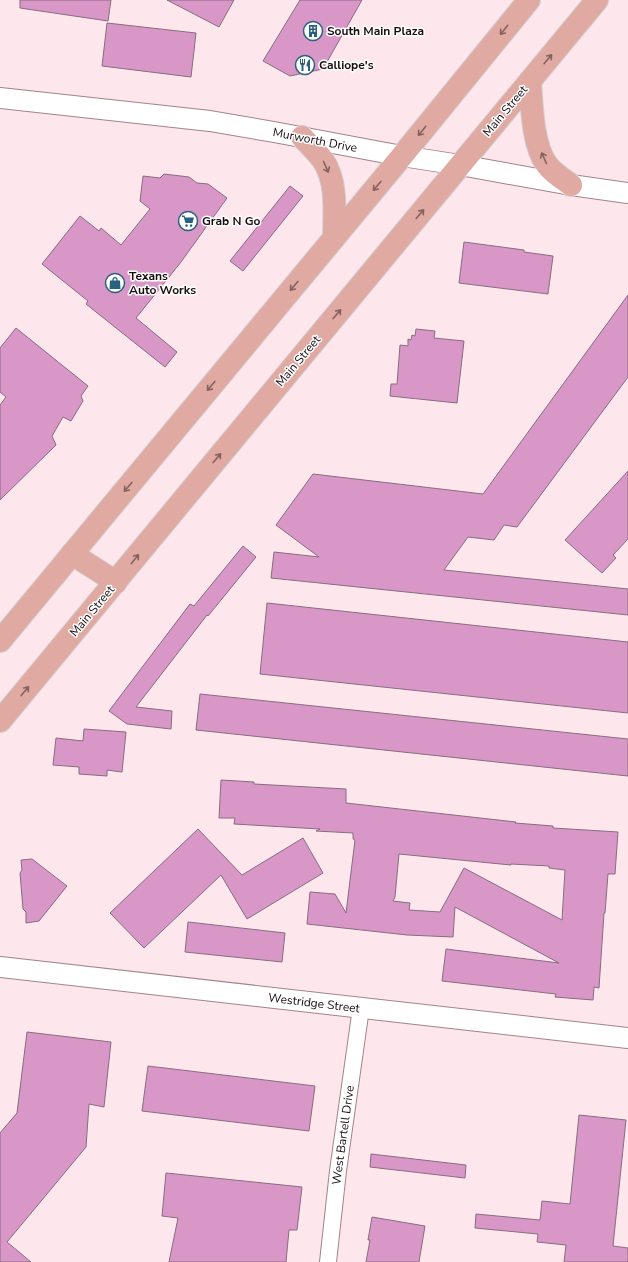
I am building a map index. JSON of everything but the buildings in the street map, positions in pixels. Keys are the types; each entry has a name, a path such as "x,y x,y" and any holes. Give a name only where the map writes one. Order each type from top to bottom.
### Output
{"main road":[{"path":"0,641 402,156 529,0"},
{"name":"Main Street","path":"0,721 597,0"},
{"path":"530,81 534,127 539,148 547,166 571,185"},
{"path":"302,137 323,160 333,182 334,238"},
{"path":"72,554 116,582"}],"street":[{"name":"Murworth Drive","path":"0,98 210,122 571,185 628,193"},
{"name":"Westridge Street","path":"0,967 628,1038"},
{"name":"West Bartell Drive","path":"328,1262 338,1172 360,1008"}],"place":[{"name":"South Main Plaza","path":"313,31"},
{"name":"Calliope's","path":"305,65"},
{"name":"Grab N Go","path":"188,221"},
{"name":"Texans Auto Works","path":"115,283"}]}
